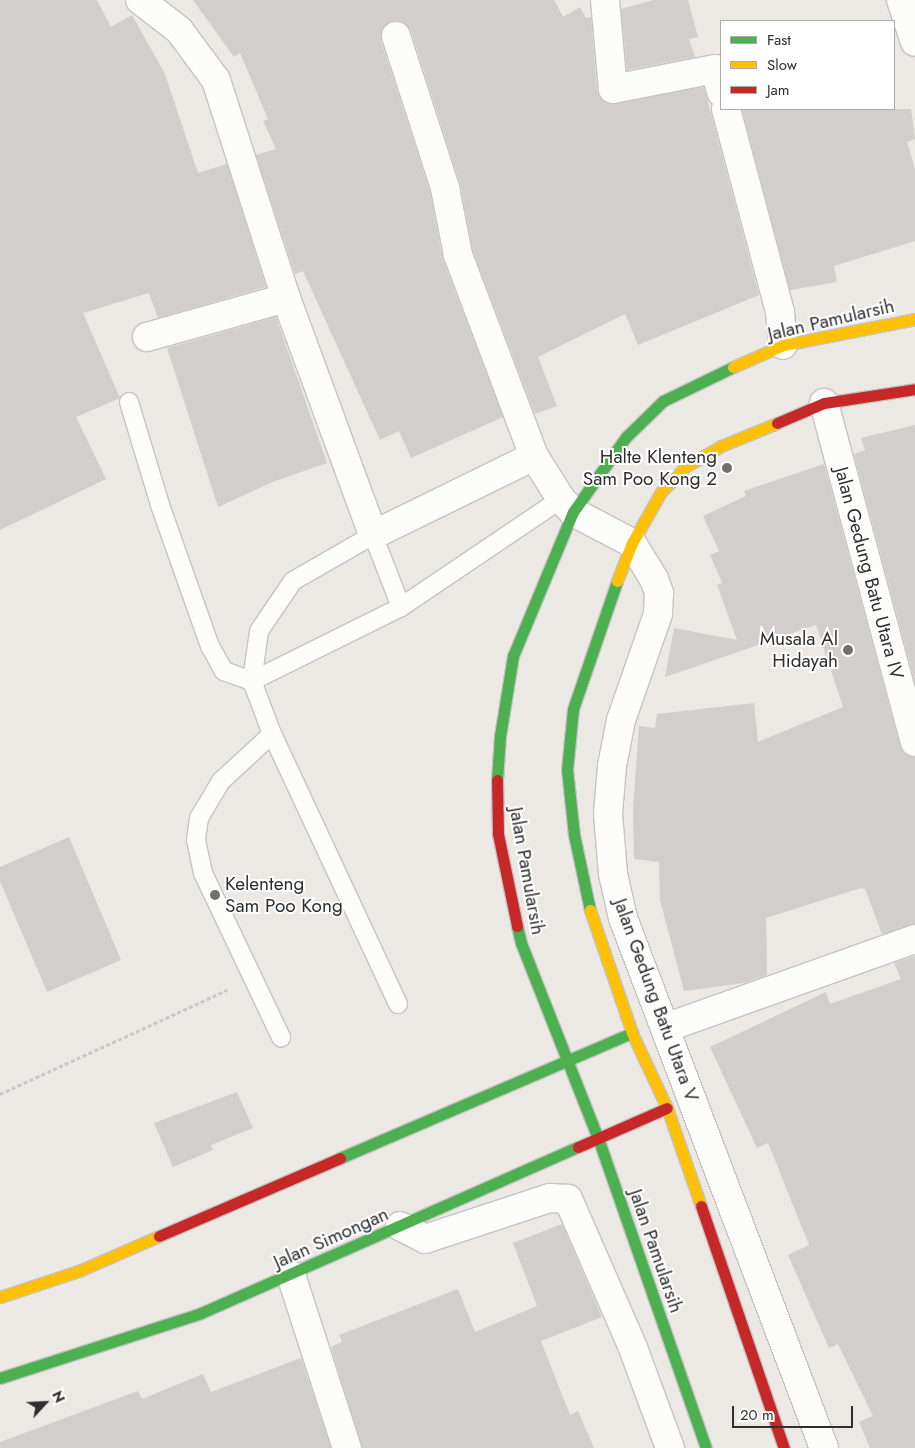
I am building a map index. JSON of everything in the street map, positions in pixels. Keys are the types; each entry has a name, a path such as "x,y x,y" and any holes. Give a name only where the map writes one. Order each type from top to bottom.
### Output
{"main road":[{"name":"Jalan Pamularsih","path":"706,1448 598,1138 521,943 498,834 496,793 500,736 513,656 567,505 626,437 663,401 693,384 783,345 915,319"},
{"path":"784,1448 667,1108 632,1033 587,901 574,835 567,770 573,709 593,645 632,543 660,492 685,467 721,446 824,403 915,389"},
{"path":"0,1297 81,1270 632,1033"},
{"name":"Jalan Simongan","path":"0,1378 201,1313 667,1108"}],"street":[{"path":"140,0 178,30 216,80 286,298 373,535 534,456"},
{"path":"605,0 613,89 715,69 720,88"},
{"path":"901,0 915,42"},
{"path":"396,36 444,188 458,255 534,456 567,505 632,543"},
{"path":"726,110 780,312 783,345"},
{"path":"147,337 286,298"},
{"name":"Jalan Gedung Batu Utara IV","path":"824,403 915,742"},
{"name":"Jalan Gedung Batu Utara V","path":"632,543 654,580 659,593 658,614 621,720 608,814 613,874 623,918 824,1448"},
{"path":"665,1028 915,939"},
{"path":"400,1226 425,1239 550,1198 568,1199 633,1348 670,1448"},
{"path":"291,1275 347,1448"}],"lane":[{"path":"129,402 160,505 210,646 224,671 252,681 401,607 567,505"},
{"path":"398,1004 272,734 252,681 260,631 293,581 373,535 401,607"},
{"path":"272,734 221,781 199,818 196,840 203,873 281,1037"}],"path":[{"path":"0,1094 253,978"}],"building":[{"path":"0,0 97,0 111,27 132,15 165,74 198,173 227,164 266,287 158,318 149,293 83,313 120,398 76,417 106,479 0,530"},
{"path":"193,0 554,0 563,17 580,7 586,18 591,17 597,90 607,103 704,87 759,295 638,345 625,314 538,357 557,406 535,414 473,251 460,183 411,31 400,21 391,21 381,32 381,41 430,192 443,260 503,417 411,458 399,431 380,440 303,271 295,274 256,155 276,149 263,121 268,119 240,53 234,57"},
{"path":"653,0 688,0 698,37 689,39 695,57 627,70 621,9"},
{"path":"911,109 915,139 907,142 915,169 915,241 834,266 837,282 790,290 742,110"},
{"path":"276,317 327,463 275,481 218,507 167,348"},
{"path":"915,425 915,682 854,454 865,450 861,438"},
{"path":"824,464 900,746 904,753 915,757 915,924 882,934 865,889 861,888 766,918 767,975 744,983 684,991 660,900 659,862 634,859 633,810 639,726 655,728 657,714 754,703 758,742 843,707 816,625 665,677 674,628 737,640 717,585 722,583 710,555 719,551 703,516 746,496 744,491"},
{"path":"69,837 121,960 47,992 0,881 0,867"},
{"path":"915,956 915,1448 870,1448 859,1422 873,1416 838,1344 829,1348 788,1255 809,1245 768,1143 757,1148 710,1047 826,992 830,1004 901,979 894,963"},
{"path":"237,1092 253,1128 211,1145 213,1150 173,1167 154,1123"},
{"path":"562,1224 602,1317 541,1341 570,1415 578,1411 594,1448 362,1448 331,1347 342,1342 339,1335 458,1289 475,1332 537,1306 513,1243"},
{"path":"301,1358 331,1448 0,1448 0,1442 138,1391 142,1399 203,1374 211,1392"}],"traffic: fast":[{"path":"497,780 500,736 513,656 573,512 626,437 663,401 733,367"},
{"path":"590,910 574,835 567,770 573,709 617,581"},
{"path":"517,926 521,943 598,1138 706,1448"},
{"path":"340,1158 632,1033"},
{"path":"0,1378 201,1313 578,1147"}],"traffic: slow":[{"path":"733,367 783,345 915,319"},
{"path":"617,581 632,543 661,492 685,467 721,446 777,423"},
{"path":"590,910 632,1033 667,1108 701,1206"},
{"path":"0,1297 81,1270 159,1236"}],"traffic: jam":[{"path":"777,423 824,403 915,389"},
{"path":"497,780 498,834 517,926"},
{"path":"578,1147 667,1108"},
{"path":"159,1236 340,1158"},
{"path":"701,1206 784,1448"}],"place":[{"name":"Halte Klenteng Sam Poo Kong 2","path":"727,468"},
{"name":"Musala Al Hidayah","path":"848,650"},
{"name":"Kelenteng Sam Poo Kong","path":"215,895"}]}
